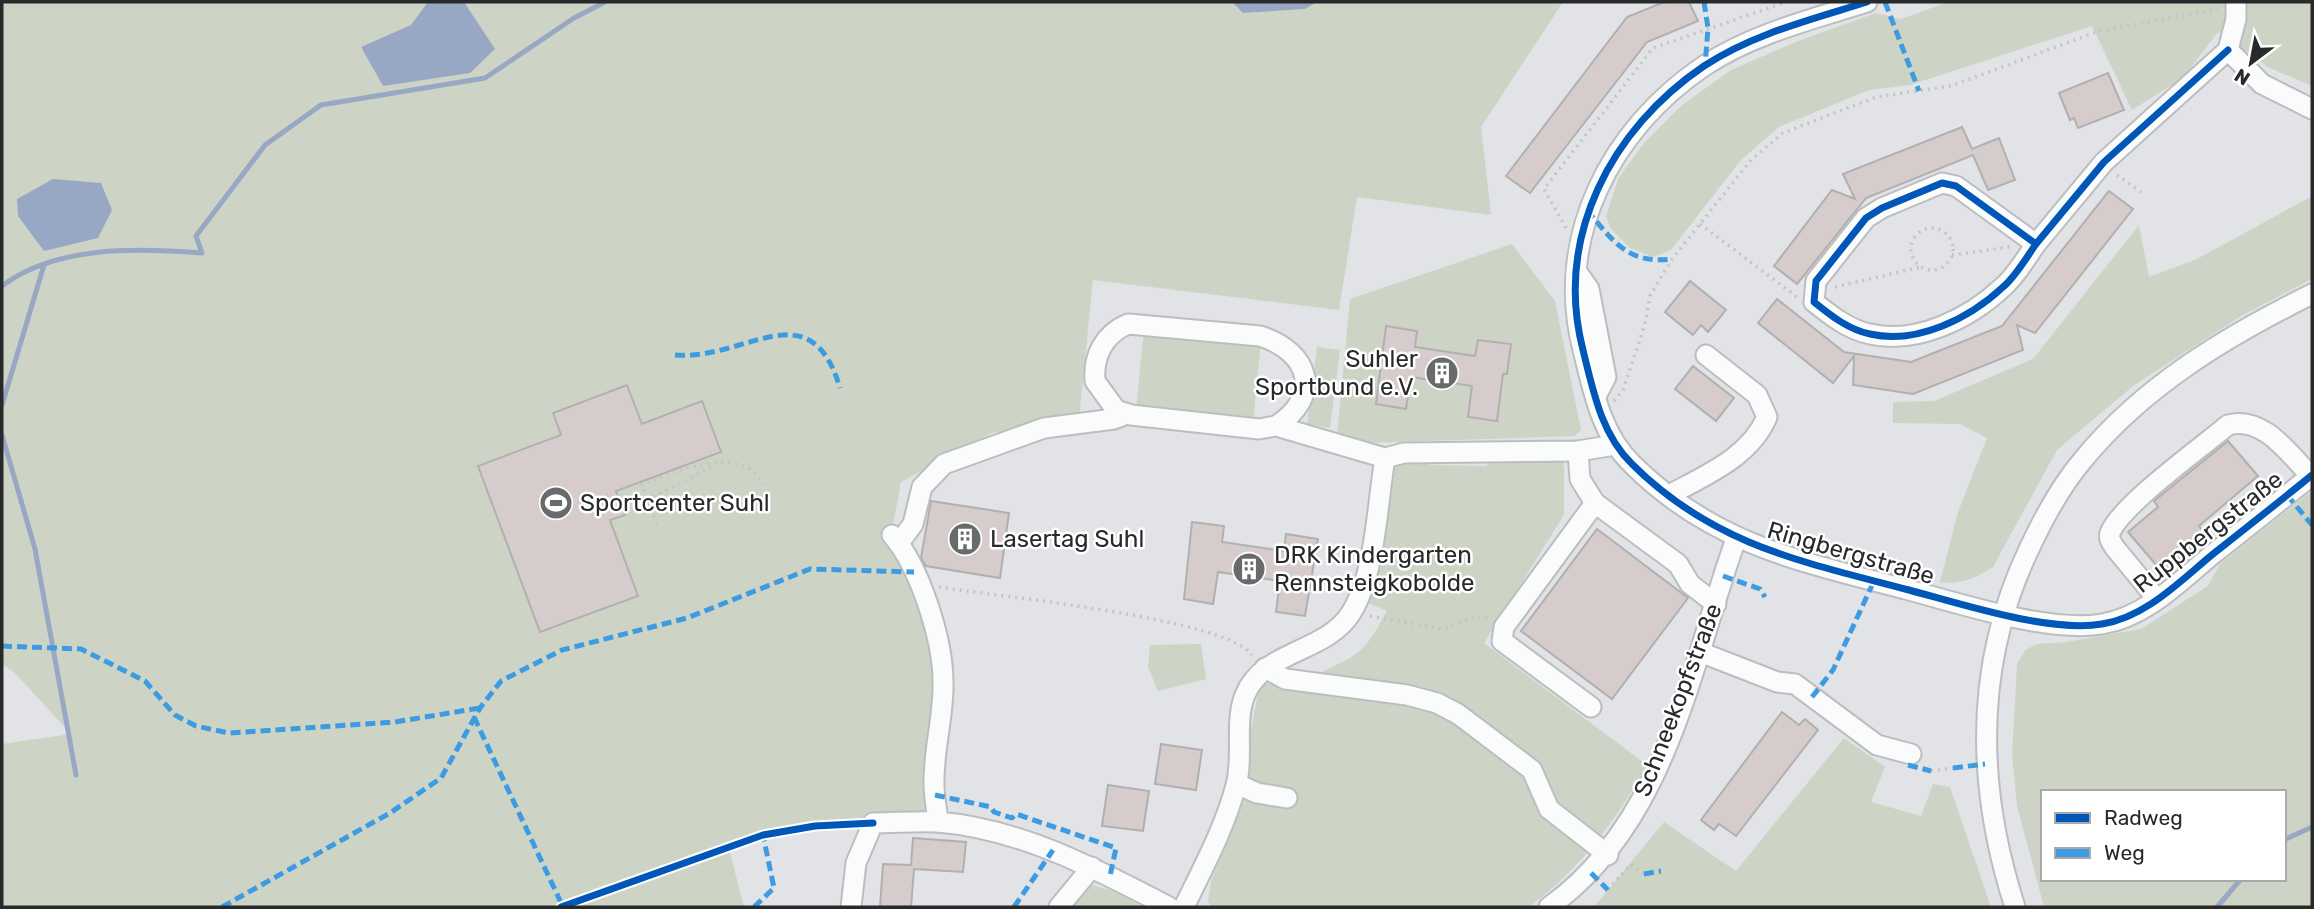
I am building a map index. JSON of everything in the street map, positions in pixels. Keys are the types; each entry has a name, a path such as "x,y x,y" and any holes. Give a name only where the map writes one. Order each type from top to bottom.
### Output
{"street":[{"name":"Ringbergstraße","path":"1867,2 1742,46 1705,66 1660,101 1631,132 1592,197 1583,223 1577,272 1576,317 1604,427 1615,446 1641,473 1670,495 1736,539 1803,564 2003,613"},
{"path":"2036,244 1956,186 1942,183 1882,208 1866,218 1816,281 1814,302 1849,326 1870,335 1908,335 1957,320 1980,307 2006,285 2104,162 2228,50 2237,4"},
{"path":"2228,50 2262,84 2312,109"},
{"path":"2015,907 2001,858 1985,764 1988,681 2003,613 2046,514 2081,461 2149,394 2255,323 2312,294"},
{"path":"1128,324 1260,336 1292,350 1303,366 1302,402 1293,415 1276,426 1259,429 1127,414 1116,410 1102,395 1095,382 1094,370 1098,351 1117,328 1128,324"},
{"path":"1670,495 1742,451 1760,433 1767,417 1758,396 1706,355"},
{"path":"938,822 934,784 943,683 940,648 919,584 896,539 913,524 922,487 944,464 1044,428 1114,419 1127,414"},
{"path":"2157,599 2115,548 2109,539 2110,533 2126,512 2228,425 2240,422 2256,426 2269,434 2312,476"},
{"path":"1276,426 1385,458 1404,453 1476,450 1578,451 1615,446"},
{"path":"1578,451 1580,479 1595,503 1678,565 1690,584 1716,604"},
{"path":"1184,907 1237,784 1244,697 1252,681 1265,668 1328,637 1351,614 1366,578 1385,458"},
{"name":"Ruppbergstraße","path":"2003,613 2071,626 2101,625 2147,607 2312,476"},
{"path":"1591,707 1502,641 1504,627 1595,503"},
{"name":"Schneekopfstraße","path":"1549,907 1608,855 1646,794 1700,652 1736,539"},
{"path":"1700,652 1777,682 1795,684 1877,745 1911,754"},
{"path":"1265,668 1286,679 1407,695 1437,703 1458,714 1532,770 1549,809 1608,855"},
{"path":"1237,784 1257,793 1287,798"},
{"path":"851,907 856,863 873,823 938,822 990,831 1053,850 1169,907"},
{"path":"1059,907 1092,867"}],"path":[{"path":"1597,400 1616,400 1623,390 1645,324 1650,296 1672,260 1751,160 1783,133 1876,97 1951,86 2099,31 2237,4"},
{"path":"2104,162 2141,192"},
{"path":"1952,254 1950,239 1940,230 1920,232 1912,243 1916,263 1928,270 1942,268 1952,254 2036,244"},
{"path":"657,524 641,485 681,468 717,464 752,469 763,485"},
{"path":"647,500 717,464"},
{"path":"919,584 1068,604 1207,630 1246,646 1265,668"},
{"path":"1351,614 1442,629 1485,616 1504,627"},
{"path":"1931,771 1953,768"},
{"path":"1608,890 1631,864 1644,874"}],"green space":[{"path":"2,2 1232,2 1243,13 1305,9 1317,2 1563,2 1481,127 1491,215 1357,197 1339,310 1093,280 1079,419 992,433 901,482 890,542 940,648 938,822 858,824 806,829 754,840 729,849 744,907 2,907 2,744 71,734 15,673 2,664"},
{"path":"1948,2 2312,2 2312,86 2268,67 2218,32 2183,78 2132,110 2092,26 1910,85 1869,90 1779,127 1740,161 1671,250 1653,257 1630,248 1611,229 1606,216 1619,177 1645,142 1681,106 1731,70 1798,41 1876,13 1901,19"},
{"path":"2312,196 2312,279 2241,316 2133,386 2057,450 1993,567 1968,580 1940,582 1958,512 1987,438 1960,424 1893,423 1893,402 1934,401 2033,359 2139,225 2149,277 2197,259"},
{"path":"1512,244 1555,301 1581,430 1575,436 1364,443 1337,437 1350,299"},
{"path":"1144,330 1261,342 1253,422 1136,410"},
{"path":"1317,347 1340,350 1330,428 1307,424"},
{"path":"1408,456 1429,457 1430,465 1487,466 1488,457 1564,461 1564,515 1484,643 1647,765 1596,842 1566,876 1529,907 1212,907 1208,902 1211,881 1240,810 1249,773 1249,740 1260,683 1308,688 1322,672 1359,652 1373,636 1387,611 1369,603 1377,580 1389,483 1394,469"},
{"path":"2312,491 2312,907 2044,907 2017,806 2012,754 2017,664 2025,650 2037,644 2066,642 2141,629 2208,586 2220,564"},
{"path":"1201,644 1206,679 1158,691 1148,667 1150,645"},
{"path":"1844,738 1885,767 1871,802 1921,816 1933,784 1950,787 1991,907 1594,907 1664,822 1736,871"},
{"path":"1093,885 1115,892 1143,907 1075,907 1086,890"}],"water":[{"path":"428,2 464,2 495,49 470,73 383,86 361,47 411,25"},
{"path":"1232,2 1317,2 1305,9 1243,13"},
{"path":"53,179 101,183 112,210 98,238 44,251 18,216 17,199"}],"building":[{"path":"1664,2 1689,2 1698,21 1647,42 1530,193 1506,176 1627,17"},
{"path":"2108,73 2124,110 2078,128 2074,118 2070,120 2059,93"},
{"path":"1962,127 1972,149 1999,138 2015,180 1988,190 1973,155 1866,198 1797,284 1774,266 1832,190 1855,199 1843,174"},
{"path":"2109,191 2133,209 2035,333 2017,325 2023,350 1913,394 1853,385 1854,356 1833,383 1758,323 1777,299 1844,352 1911,362 2002,326"},
{"path":"1690,281 1726,310 1708,332 1701,325 1693,335 1665,312"},
{"name":"Suhler Sportbund e.V.","path":"1386,326 1417,331 1415,347 1475,356 1478,340 1511,344 1507,374 1503,374 1497,421 1468,417 1472,386 1411,377 1406,409 1376,404"},
{"path":"1693,366 1734,398 1716,421 1675,389"},
{"name":"Sportcenter Suhl","path":"627,385 642,424 702,401 721,452 616,491 625,515 610,520 638,596 540,632 478,466 561,435 553,413"},
{"path":"2228,441 2258,476 2199,526 2207,536 2163,573 2128,532 2158,507 2154,501"},
{"name":"Lasertag Suhl","path":"931,501 1009,513 1000,578 926,566 921,558"},
{"name":"DRK Kindergarten Rennsteigkobolde","path":"1192,522 1224,526 1222,542 1284,551 1286,534 1318,539 1305,616 1276,612 1280,581 1218,572 1213,604 1184,599"},
{"path":"1597,529 1688,598 1612,699 1521,631"},
{"path":"1782,712 1799,725 1805,719 1818,730 1736,836 1719,824 1714,830 1701,820"},
{"path":"1161,744 1202,750 1196,790 1155,784"},
{"path":"1108,785 1149,791 1143,831 1102,826"},
{"path":"913,838 966,842 963,872 914,869 911,907 880,907 883,864 911,865"}],"waterway":[{"path":"2,286 23,273 72,256 125,250 202,253 196,236 265,145 321,105 485,78 574,18 605,2"},
{"path":"2,405 44,265"},
{"path":"2,435 35,549 76,775"},
{"path":"2286,839 2312,827"},
{"path":"2217,907 2239,881"}],"marked path":[{"path":"1704,2 1708,28 1705,66"},
{"path":"1885,2 1919,91"},
{"path":"1587,210 1614,241 1632,254 1657,260 1672,259"},
{"path":"675,355 701,354 773,336 793,335 812,342 827,358 840,388"},
{"path":"2287,495 2312,525"},
{"path":"222,907 390,813 441,778 480,708 501,681 562,650 687,618 810,569 914,572"},
{"path":"1723,576 1760,589 1765,597"},
{"path":"1812,697 1833,670 1874,581"},
{"path":"2,646 81,649 145,681 175,715 196,726 229,733 395,722 480,708"},
{"path":"474,717 563,907"},
{"path":"1953,768 1985,764"},
{"path":"1908,765 1931,771"},
{"path":"935,795 991,807 994,812 1012,818 1016,814 1116,848 1110,876"},
{"path":"754,907 774,888 763,835"},
{"path":"1014,907 1053,850"},
{"path":"1644,874 1661,871"},
{"path":"1591,873 1608,890"}],"cycle path":[{"path":"1867,2 1762,36 1704,66 1671,92 1642,121 1617,154 1598,189 1584,227 1577,267 1576,308 1583,350 1600,411 1613,439 1632,464 1663,492 1695,514 1761,547 1832,570 2006,616 2081,626 2118,620 2148,606 2312,475"},
{"path":"2036,244 2012,278 1990,298 1959,318 1924,332 1906,336 1862,332 1840,321 1814,302 1816,281 1866,218 1882,208 1942,183 1956,186 2036,244 2104,162 2228,50"},
{"path":"561,907 763,835 815,826 873,823"}],"place":[{"name":"Suhler Sportbund e.V.","path":"1442,373"},
{"name":"Sportcenter Suhl","path":"556,503"},
{"name":"Lasertag Suhl","path":"965,539"},
{"name":"DRK Kindergarten Rennsteigkobolde","path":"1249,569"}]}
